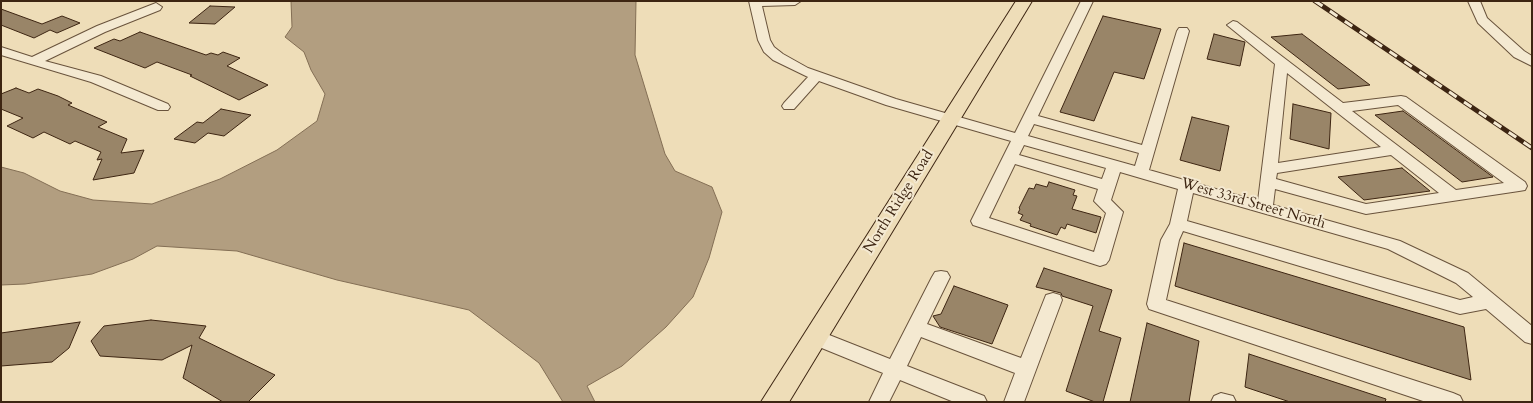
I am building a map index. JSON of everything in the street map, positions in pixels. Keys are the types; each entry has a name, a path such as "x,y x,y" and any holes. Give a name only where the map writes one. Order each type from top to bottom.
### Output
{"main road":[{"name":"North Ridge Road","path":"774,402 1024,1"}],"street":[{"path":"756,2 795,1"},
{"path":"1087,1 979,221 1100,260 1115,212 1102,201 1114,165"},
{"path":"1474,1 1482,20 1518,54 1532,62"},
{"name":"West 33rd Street North","path":"756,2 764,40 769,48 790,65 891,102 1394,245 1462,278 1532,337"},
{"path":"33,62 101,29 156,7"},
{"path":"1233,25 1453,196"},
{"path":"1141,172 1183,31"},
{"path":"1,51 33,62 96,79 163,107"},
{"path":"1265,207 1281,64"},
{"path":"789,106 816,76"},
{"path":"1269,175 1366,209 1519,186 1401,100 1341,108"},
{"path":"1029,118 1147,151"},
{"path":"1269,175 1394,150"},
{"path":"1010,158 1107,186"},
{"path":"1187,185 1178,224 1170,240 1156,304 1453,402"},
{"path":"1178,224 1460,306 1490,300"},
{"path":"879,402 941,277"},
{"path":"1014,402 1052,300"},
{"path":"916,327 1026,369"},
{"path":"814,337 977,402"},
{"path":"1221,402 1226,402"}],"shaded area":[{"path":"291,1 636,1 635,55 665,154 675,171 712,187 722,212 709,258 693,297 666,327 622,366 587,386 595,402 563,402 539,363 469,310 337,280 237,251 157,246 133,259 92,274 25,284 1,285 1,167 24,173 60,191 93,200 152,204 220,179 277,150 317,121 325,94 311,70 304,52 285,37 292,27"}],"building":[{"path":"210,6 235,7 215,24 189,23"},
{"path":"1,9 42,24 62,16 80,23 57,33 50,30 34,38 1,25"},
{"path":"1103,16 1161,29 1144,79 1114,72 1094,121 1060,112"},
{"path":"140,32 206,55 211,53 218,55 223,52 240,58 227,66 268,85 239,100 190,76 192,75 157,62 145,68 94,48 114,39 120,41"},
{"path":"1214,34 1245,42 1240,66 1207,59"},
{"path":"1302,34 1370,85 1338,89 1271,37"},
{"path":"16,88 29,93 38,89 58,96 72,103 68,105 107,122 98,127 127,139 121,153 144,150 134,173 93,180 102,159 97,160 101,152 75,141 70,144 44,132 33,138 7,126 23,118 1,109 1,94"},
{"path":"1293,104 1331,113 1329,149 1290,139"},
{"path":"221,109 251,115 224,136 208,133 195,143 174,139 197,122 203,123"},
{"path":"1403,111 1493,177 1462,182 1375,115"},
{"path":"1192,117 1229,126 1220,171 1180,160"},
{"path":"1402,168 1430,191 1364,200 1338,177"},
{"path":"1049,182 1075,190 1073,195 1077,196 1072,209 1101,217 1096,233 1067,224 1065,229 1061,227 1057,235 1030,226 1031,224 1020,220 1023,215 1018,213 1019,208 1029,188 1034,189 1036,184 1047,187"},
{"path":"1184,243 1464,327 1471,380 1175,286"},
{"path":"1044,268 1112,290 1099,331 1121,338 1103,402 1095,402 1066,391 1093,306 1062,296 1061,293 1036,287"},
{"path":"954,286 1008,305 992,344 940,327 933,316 941,314"},
{"path":"151,320 206,326 199,338 275,375 248,402 223,402 183,378 192,345 162,360 100,356 91,341 104,326"},
{"path":"80,322 69,348 52,362 1,366 1,333"},
{"path":"1147,323 1199,341 1189,402 1130,402"},
{"path":"1249,354 1386,399 1385,402 1290,402 1245,387"}],"railway":[{"path":"1315,1 1532,148"}]}
